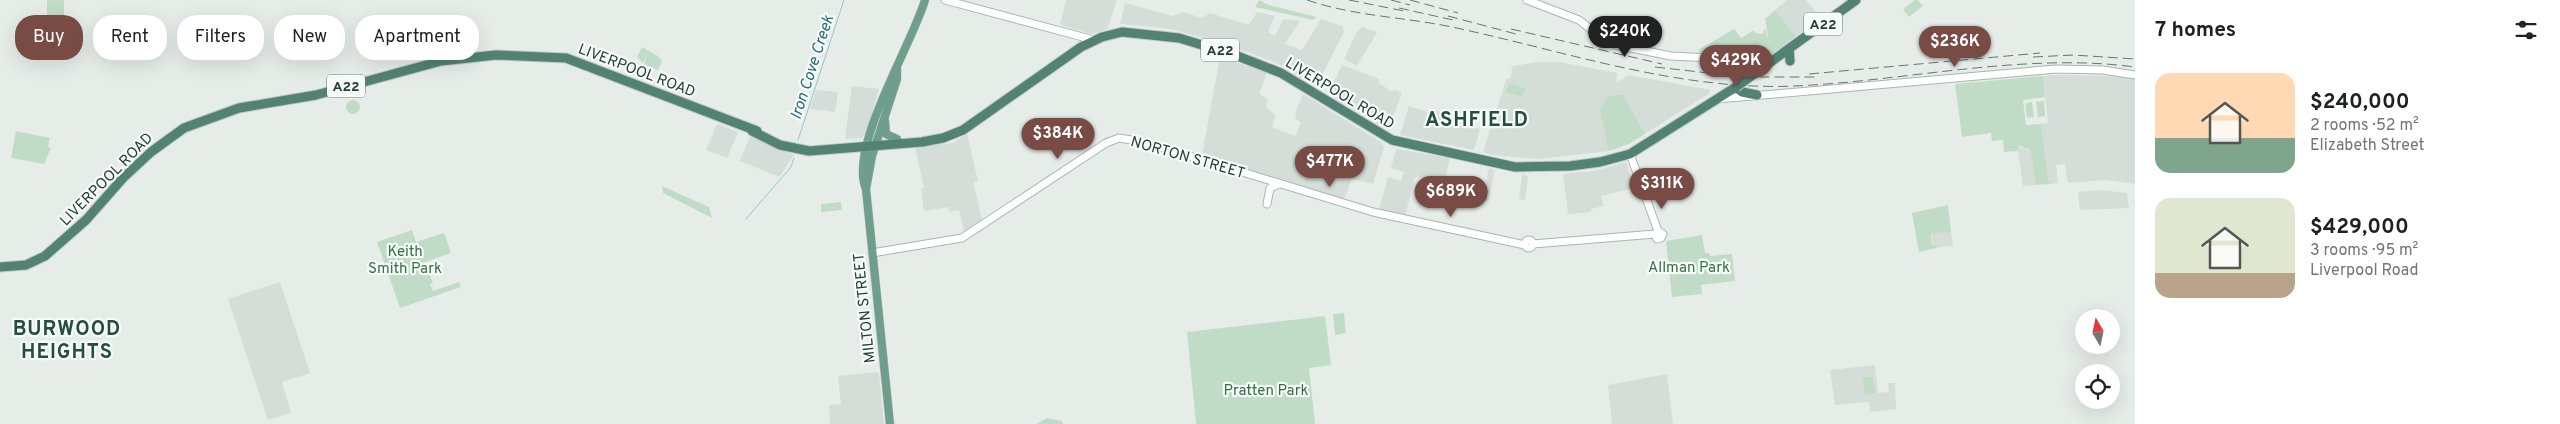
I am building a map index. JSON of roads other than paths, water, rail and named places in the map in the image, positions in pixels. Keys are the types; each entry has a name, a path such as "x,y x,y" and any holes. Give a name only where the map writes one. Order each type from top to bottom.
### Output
{"highway":[{"name":"LIVERPOOL ROAD","path":"0,267 26,265 45,256 86,220 123,178 150,153 184,128 239,108 316,95 441,61 498,55 566,58 752,131 809,147 933,140 953,134 1094,40 1115,32 1136,32 1179,38 1215,48 1282,73 1392,140 1509,166 1570,166 1591,164 1630,154 1717,99 1736,86 1755,67 1772,61 1856,0"},
{"path":"1790,49 1790,61"},
{"path":"1736,86 1742,92 1757,96"},
{"name":"LIVERPOOL ROAD","path":"872,144 940,135 970,123"}],"main road":[{"path":"872,144 887,88 917,24 925,0"},
{"path":"945,0 1094,40"},
{"path":"1527,0 1579,20 1603,39 1616,45 1671,56 1755,67"},
{"path":"872,144 897,79 897,68"},
{"path":"1717,99 2056,69 2103,70 2135,75"},
{"path":"885,114 885,132 896,140"},
{"name":"NORTON STREET","path":"872,253 962,238 1100,146 1119,138 1144,142 1373,212 1529,244 1657,233 1630,154"},
{"name":"MILTON STREET","path":"872,144 866,189 890,424"},
{"path":"1267,204 1271,186 1282,184"}],"waterway":[{"name":"Iron Cove Creek","path":"798,140 844,0"},
{"name":"Iron Cove Creek","path":"746,219 791,167 794,158"}],"railway":[{"path":"1307,0 1342,10 1452,27 1579,58 1665,76 1751,86 1795,86 1837,83 2008,65 2093,63 2135,67"},
{"path":"1349,0 1404,11"},
{"path":"1391,0 1410,5"},
{"path":"1410,0 1458,13"},
{"path":"1399,8 1453,20"},
{"path":"1448,16 1516,34"},
{"path":"1511,29 1662,64"},
{"path":"1809,74 2040,53"},
{"path":"2033,57 2073,55 2135,59"},
{"path":"1655,67 1744,77 1816,77"}],"district":[{"name":"ASHFIELD","path":"1477,119"},
{"name":"BURWOOD HEIGHTS","path":"67,340"}],"park label":[{"name":"Keith Smith Park","path":"405,260"},
{"name":"Allman Park","path":"1689,267"},
{"name":"Pratten Park","path":"1266,390"}]}
